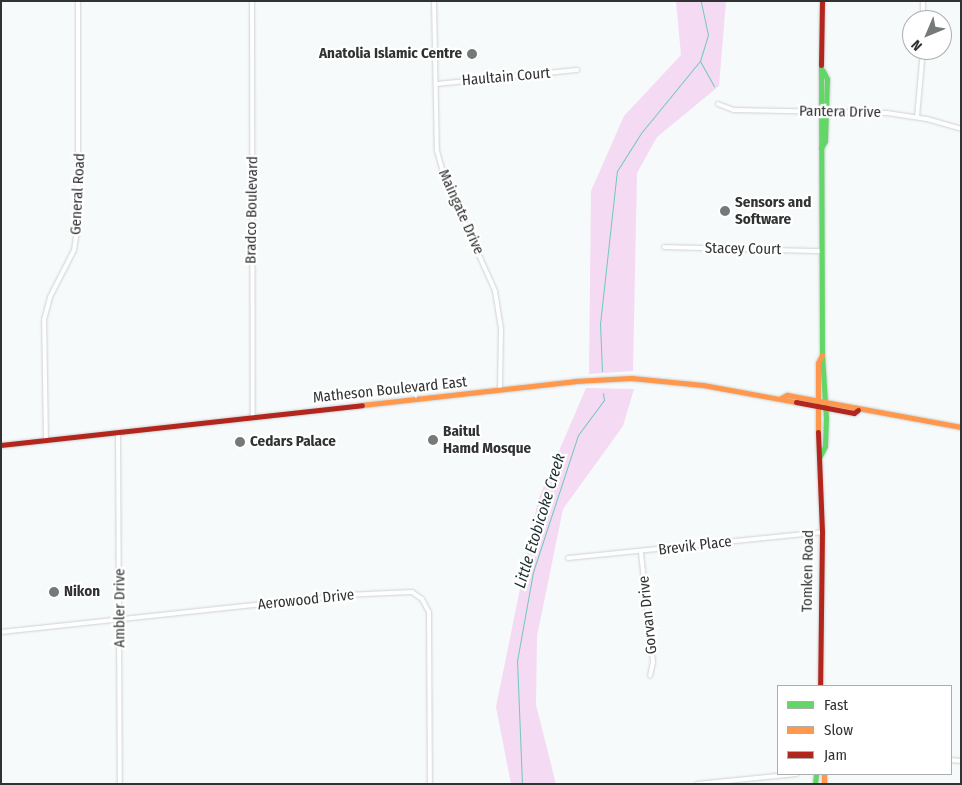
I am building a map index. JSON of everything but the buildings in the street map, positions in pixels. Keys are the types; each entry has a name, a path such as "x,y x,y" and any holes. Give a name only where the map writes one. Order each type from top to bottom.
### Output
{"street":[{"name":"General Road","path":"46,440 44,320 50,297 74,250 78,226 78,1"},
{"name":"Bradco Boulevard","path":"252,1 253,418"},
{"name":"Maingate Drive","path":"434,1 435,140 440,166 488,270 497,302 500,390"},
{"name":"Tomken Road","path":"821,148 825,141 827,79 823,71 822,1"},
{"path":"917,117 922,60"},
{"name":"Haultain Court","path":"436,84 577,70"},
{"name":"Tomken Road","path":"820,456 825,446 826,409 825,364 822,355 821,148 819,111 819,78 823,71"},
{"name":"Pantera Drive","path":"718,104 734,110 826,111 917,117 961,129"},
{"name":"Stacey Court","path":"664,247 822,250"},
{"name":"Tomken Road","path":"820,685 822,532 820,456 817,446 817,400 818,363 822,355"},
{"name":"Matheson Boulevard East","path":"1,445 575,381 639,378 781,398 786,402 817,408 854,413 858,410"},
{"name":"Matheson Boulevard East","path":"781,398 787,395 826,401 858,410 961,427"},
{"name":"Ambler Drive","path":"118,432 120,784"},
{"name":"Brevik Place","path":"568,558 641,553 822,532"},
{"name":"Gorvan Drive","path":"641,553 653,662 650,676"},
{"name":"Aerowood Drive","path":"1,632 120,621 353,594 398,590 415,594 429,612 430,784"},
{"path":"697,784 787,775"}],"shaded area":[{"path":"676,1 726,1 719,86 657,137 637,173 633,371 589,374 591,191 624,116 681,55"},
{"path":"586,388 634,389 623,426 563,509 537,636 536,705 556,784 511,784 496,707 538,500"}],"waterway":[{"name":"Little Etobicoke Creek","path":"602,371 600,324 617,171 641,133 700,61 708,35 701,1"},
{"path":"700,61 714,86"},
{"name":"Little Etobicoke Creek","path":"522,784 517,661 533,572 578,435 604,400 603,393"}],"traffic: fast":[{"path":"820,456 825,446 826,418 822,355 821,65"},
{"path":"821,148 825,141 827,79 823,71"},
{"path":"815,784 816,775"}],"traffic: slow":[{"path":"818,432 818,363 822,355"},
{"path":"362,405 575,381 631,378 703,385 796,402"},
{"path":"781,398 787,395 961,427"},
{"path":"824,775 824,784"}],"traffic: jam":[{"path":"821,65 822,1"},
{"path":"796,402 854,413 858,410"},
{"path":"1,445 362,405"},
{"path":"818,432 822,532 820,685"}],"place":[{"name":"Anatolia Islamic Centre","path":"472,54"},
{"name":"Sensors and Software","path":"725,211"},
{"name":"Baitul Hamd Mosque","path":"433,440"},
{"name":"Cedars Palace","path":"240,442"},
{"name":"Nikon","path":"54,592"}]}
